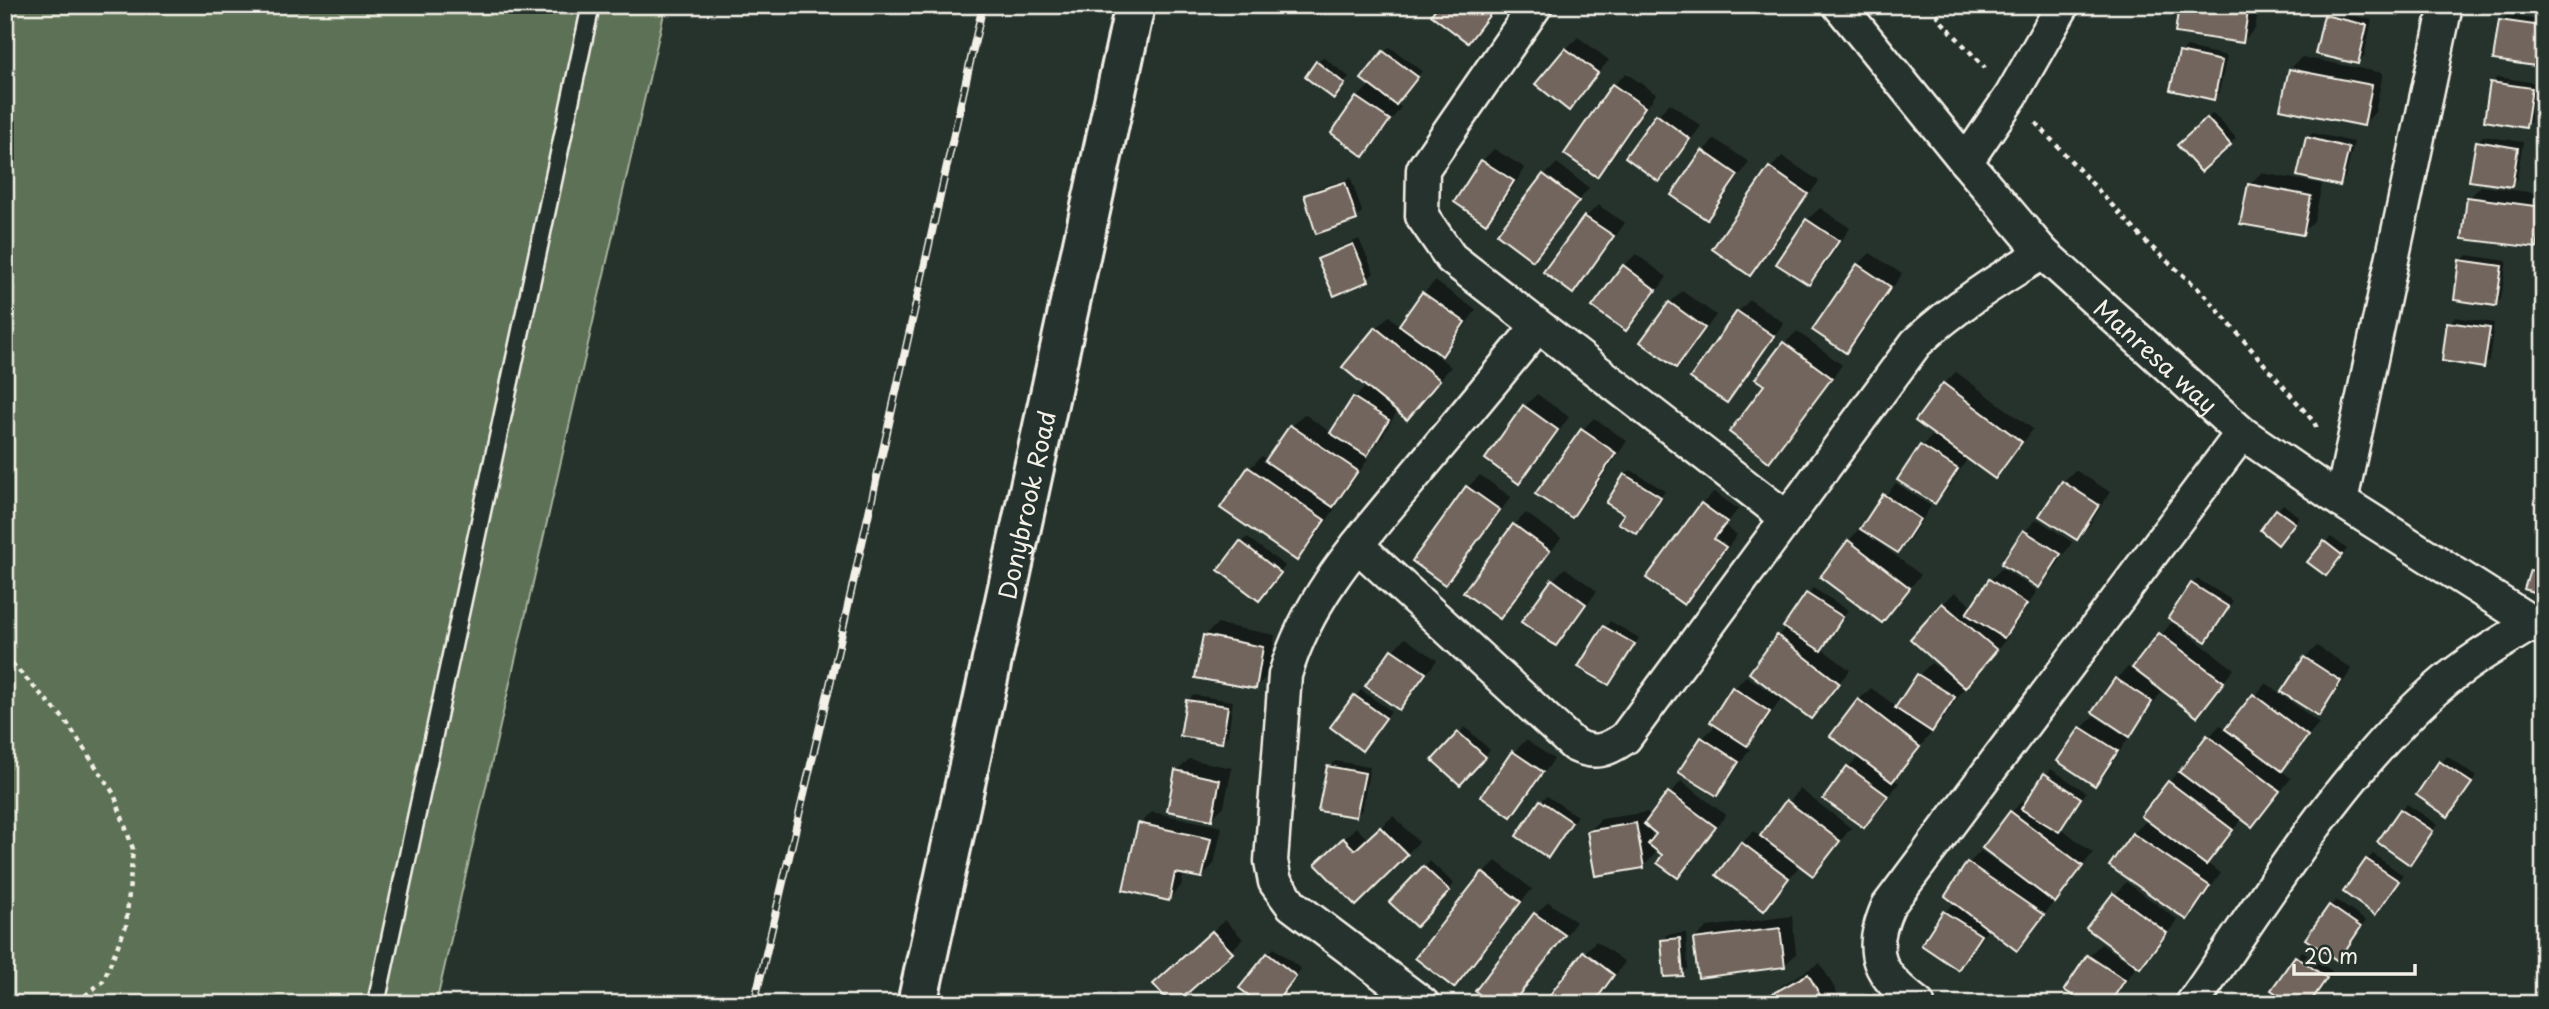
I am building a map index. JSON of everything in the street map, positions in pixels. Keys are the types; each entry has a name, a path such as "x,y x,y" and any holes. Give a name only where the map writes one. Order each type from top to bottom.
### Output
{"street":[{"name":"Donybrook Road","path":"917,1004 1135,5"},
{"path":"1536,5 1423,169 1422,216 1451,257 1537,327 1787,518"},
{"name":"Manresa way","path":"1839,5 2043,253 2242,433 2340,501 2538,627"},
{"path":"1966,162 2011,96 2063,5"},
{"path":"2340,501 2446,5"},
{"path":"1357,545 1574,744 1588,752 1606,751 1625,738 1916,343 1947,315 1984,288 2043,253"},
{"path":"1423,1004 1292,905 1275,881 1270,861 1285,675 1293,648 1311,609 1357,545 1537,327"},
{"path":"1918,1004 1897,988 1883,971 1877,950 1878,928 1888,906 2242,433"},
{"path":"2192,1004 2325,814 2390,734 2437,687 2486,652 2538,627"}],"lane":[{"path":"376,1004 591,5"}],"path":[{"path":"1931,5 1942,23 2148,244 2203,293 2314,422 2319,432"},
{"path":"5,656 65,720 114,794 133,849 126,926 103,981 75,1004"}],"green space":[{"path":"5,5 666,5 436,1004 5,1004"}],"building":[{"path":"1438,5 1497,5 1468,43 1431,15"},
{"path":"2179,5 2249,5 2243,43 2175,33"},
{"path":"2324,15 2367,25 2358,64 2315,54"},
{"path":"2499,20 2542,26 2536,66 2493,60"},
{"path":"1565,48 1598,73 1569,111 1535,84"},
{"path":"1383,51 1418,77 1396,105 1361,79"},
{"path":"2179,52 2222,61 2214,100 2170,90"},
{"path":"1316,61 1345,84 1334,99 1305,77"},
{"path":"2289,69 2372,85 2364,126 2280,109"},
{"path":"2490,82 2532,88 2526,128 2484,121"},
{"path":"1612,84 1645,107 1597,177 1564,154"},
{"path":"1356,97 1390,120 1364,157 1331,133"},
{"path":"1656,114 1690,139 1659,182 1625,157"},
{"path":"2207,118 2231,145 2201,172 2177,145"},
{"path":"2306,137 2349,148 2340,186 2297,176"},
{"path":"2476,141 2518,148 2512,187 2469,181"},
{"path":"1702,150 1738,175 1707,220 1671,195"},
{"path":"1481,160 1514,181 1486,224 1454,202"},
{"path":"1769,167 1808,194 1750,276 1712,249"},
{"path":"1543,174 1579,201 1533,261 1497,234"},
{"path":"1345,182 1357,220 1316,234 1304,195"},
{"path":"2248,184 2311,196 2303,235 2240,224"},
{"path":"2467,197 2543,207 2537,248 2462,239"},
{"path":"1584,216 1614,236 1573,294 1543,272"},
{"path":"1806,219 1839,241 1809,285 1776,264"},
{"path":"1353,244 1369,281 1334,296 1317,259"},
{"path":"2459,260 2502,266 2496,306 2454,300"},
{"path":"1857,264 1891,287 1846,353 1812,330"},
{"path":"1623,265 1656,290 1626,331 1592,307"},
{"path":"1422,292 1465,322 1442,356 1399,325"},
{"path":"1669,302 1705,328 1676,368 1640,342"},
{"path":"1737,311 1774,336 1727,403 1690,378"},
{"path":"2447,322 2490,328 2484,368 2442,361"},
{"path":"1375,327 1440,380 1407,420 1342,367"},
{"path":"1783,342 1832,378 1769,462 1729,432 1764,385 1755,379"},
{"path":"1943,383 2022,442 1995,479 1915,421"},
{"path":"1353,397 1389,420 1367,456 1330,433"},
{"path":"1523,405 1558,430 1519,484 1485,459"},
{"path":"1290,425 1358,471 1333,507 1265,461"},
{"path":"1581,429 1616,453 1572,518 1535,494"},
{"path":"1920,445 1958,469 1935,504 1897,480"},
{"path":"1248,467 1325,520 1297,561 1220,508"},
{"path":"1624,474 1661,497 1637,534 1618,523 1624,514 1606,503"},
{"path":"2062,481 2099,505 2077,540 2039,516"},
{"path":"1466,486 1500,510 1445,585 1412,561"},
{"path":"1883,494 1920,519 1898,553 1860,529"},
{"path":"1701,503 1727,522 1714,539 1726,547 1684,605 1646,578"},
{"path":"2276,509 2295,523 2278,545 2260,530"},
{"path":"1513,524 1550,551 1500,619 1463,592"},
{"path":"2023,530 2061,554 2039,588 2001,564"},
{"path":"1848,540 1910,588 1882,623 1820,577"},
{"path":"1240,541 1281,573 1259,601 1218,570"},
{"path":"2324,541 2342,555 2326,576 2307,562"},
{"path":"2530,570 2544,574 2544,587 2539,594 2524,589"},
{"path":"1552,579 1586,604 1556,646 1521,622"},
{"path":"1989,579 2027,604 2004,638 1966,614"},
{"path":"2191,583 2229,607 2206,642 2168,618"},
{"path":"1806,593 1843,617 1821,651 1783,627"},
{"path":"1942,603 1997,650 1965,688 1910,639"},
{"path":"1603,626 1635,644 1609,685 1578,667"},
{"path":"2159,633 2224,682 2197,717 2132,668"},
{"path":"1203,635 1263,647 1256,689 1195,678"},
{"path":"1777,635 1839,683 1811,719 1749,673"},
{"path":"1391,649 1426,673 1399,710 1365,686"},
{"path":"2304,657 2341,681 2319,716 2281,692"},
{"path":"1917,674 1955,697 1932,732 1895,708"},
{"path":"2115,678 2152,702 2130,737 2092,712"},
{"path":"1732,687 1770,712 1747,746 1710,722"},
{"path":"2253,694 2308,736 2282,771 2225,729"},
{"path":"1354,695 1386,718 1362,751 1330,727"},
{"path":"1858,699 1920,747 1892,782 1830,736"},
{"path":"1186,700 1228,706 1222,743 1180,736"},
{"path":"2080,727 2118,751 2095,786 2057,761"},
{"path":"1458,732 1486,757 1460,785 1432,760"},
{"path":"2207,735 2280,791 2252,827 2179,772"},
{"path":"1701,737 1739,762 1717,796 1678,772"},
{"path":"1512,751 1543,772 1511,817 1481,796"},
{"path":"2439,761 2472,783 2448,817 2416,795"},
{"path":"1327,766 1365,773 1356,817 1318,811"},
{"path":"1847,766 1888,796 1864,828 1823,799"},
{"path":"1175,770 1220,780 1212,820 1167,811"},
{"path":"2044,773 2081,798 2059,832 2021,809"},
{"path":"2168,781 2233,830 2206,865 2141,816"},
{"path":"1668,792 1716,827 1678,878 1657,863 1662,855 1648,844 1656,834 1644,824"},
{"path":"1540,800 1572,822 1548,858 1516,836"},
{"path":"1786,800 1840,841 1813,876 1760,836"},
{"path":"2400,809 2433,831 2410,865 2377,842"},
{"path":"2010,811 2083,866 2055,903 1982,848"},
{"path":"1138,823 1211,839 1202,878 1175,873 1169,901 1123,890"},
{"path":"1636,823 1644,868 1595,876 1587,831"},
{"path":"1380,827 1408,855 1356,906 1315,864 1343,838 1355,850"},
{"path":"2132,833 2210,886 2187,920 2109,866"},
{"path":"1741,842 1789,878 1764,911 1716,875"},
{"path":"2366,859 2399,881 2375,915 2343,892"},
{"path":"1967,862 2044,915 2017,951 1945,896"},
{"path":"1423,866 1450,891 1416,927 1389,902"},
{"path":"1482,872 1521,902 1454,988 1415,958"},
{"path":"2113,893 2167,933 2140,968 2086,928"},
{"path":"2329,905 2361,927 2338,961 2305,939"},
{"path":"1943,911 1981,935 1958,970 1921,945"},
{"path":"1534,913 1565,935 1512,1004 1492,1004 1475,991"},
{"path":"1780,928 1785,967 1698,978 1693,939"},
{"path":"1212,931 1233,953 1175,1004 1171,1004 1153,984"},
{"path":"1680,938 1683,976 1664,977 1661,940"},
{"path":"1583,951 1614,975 1593,1004 1543,1004"},
{"path":"1267,953 1296,976 1275,1004 1260,1004 1239,988"},
{"path":"2087,955 2125,980 2109,1004 2086,1004 2064,990"},
{"path":"2295,956 2327,978 2309,1004 2292,1004 2271,990"},
{"path":"1808,974 1825,1004 1772,1004 1768,996"}],"railway":[{"path":"754,1004 836,659 983,5"}]}
